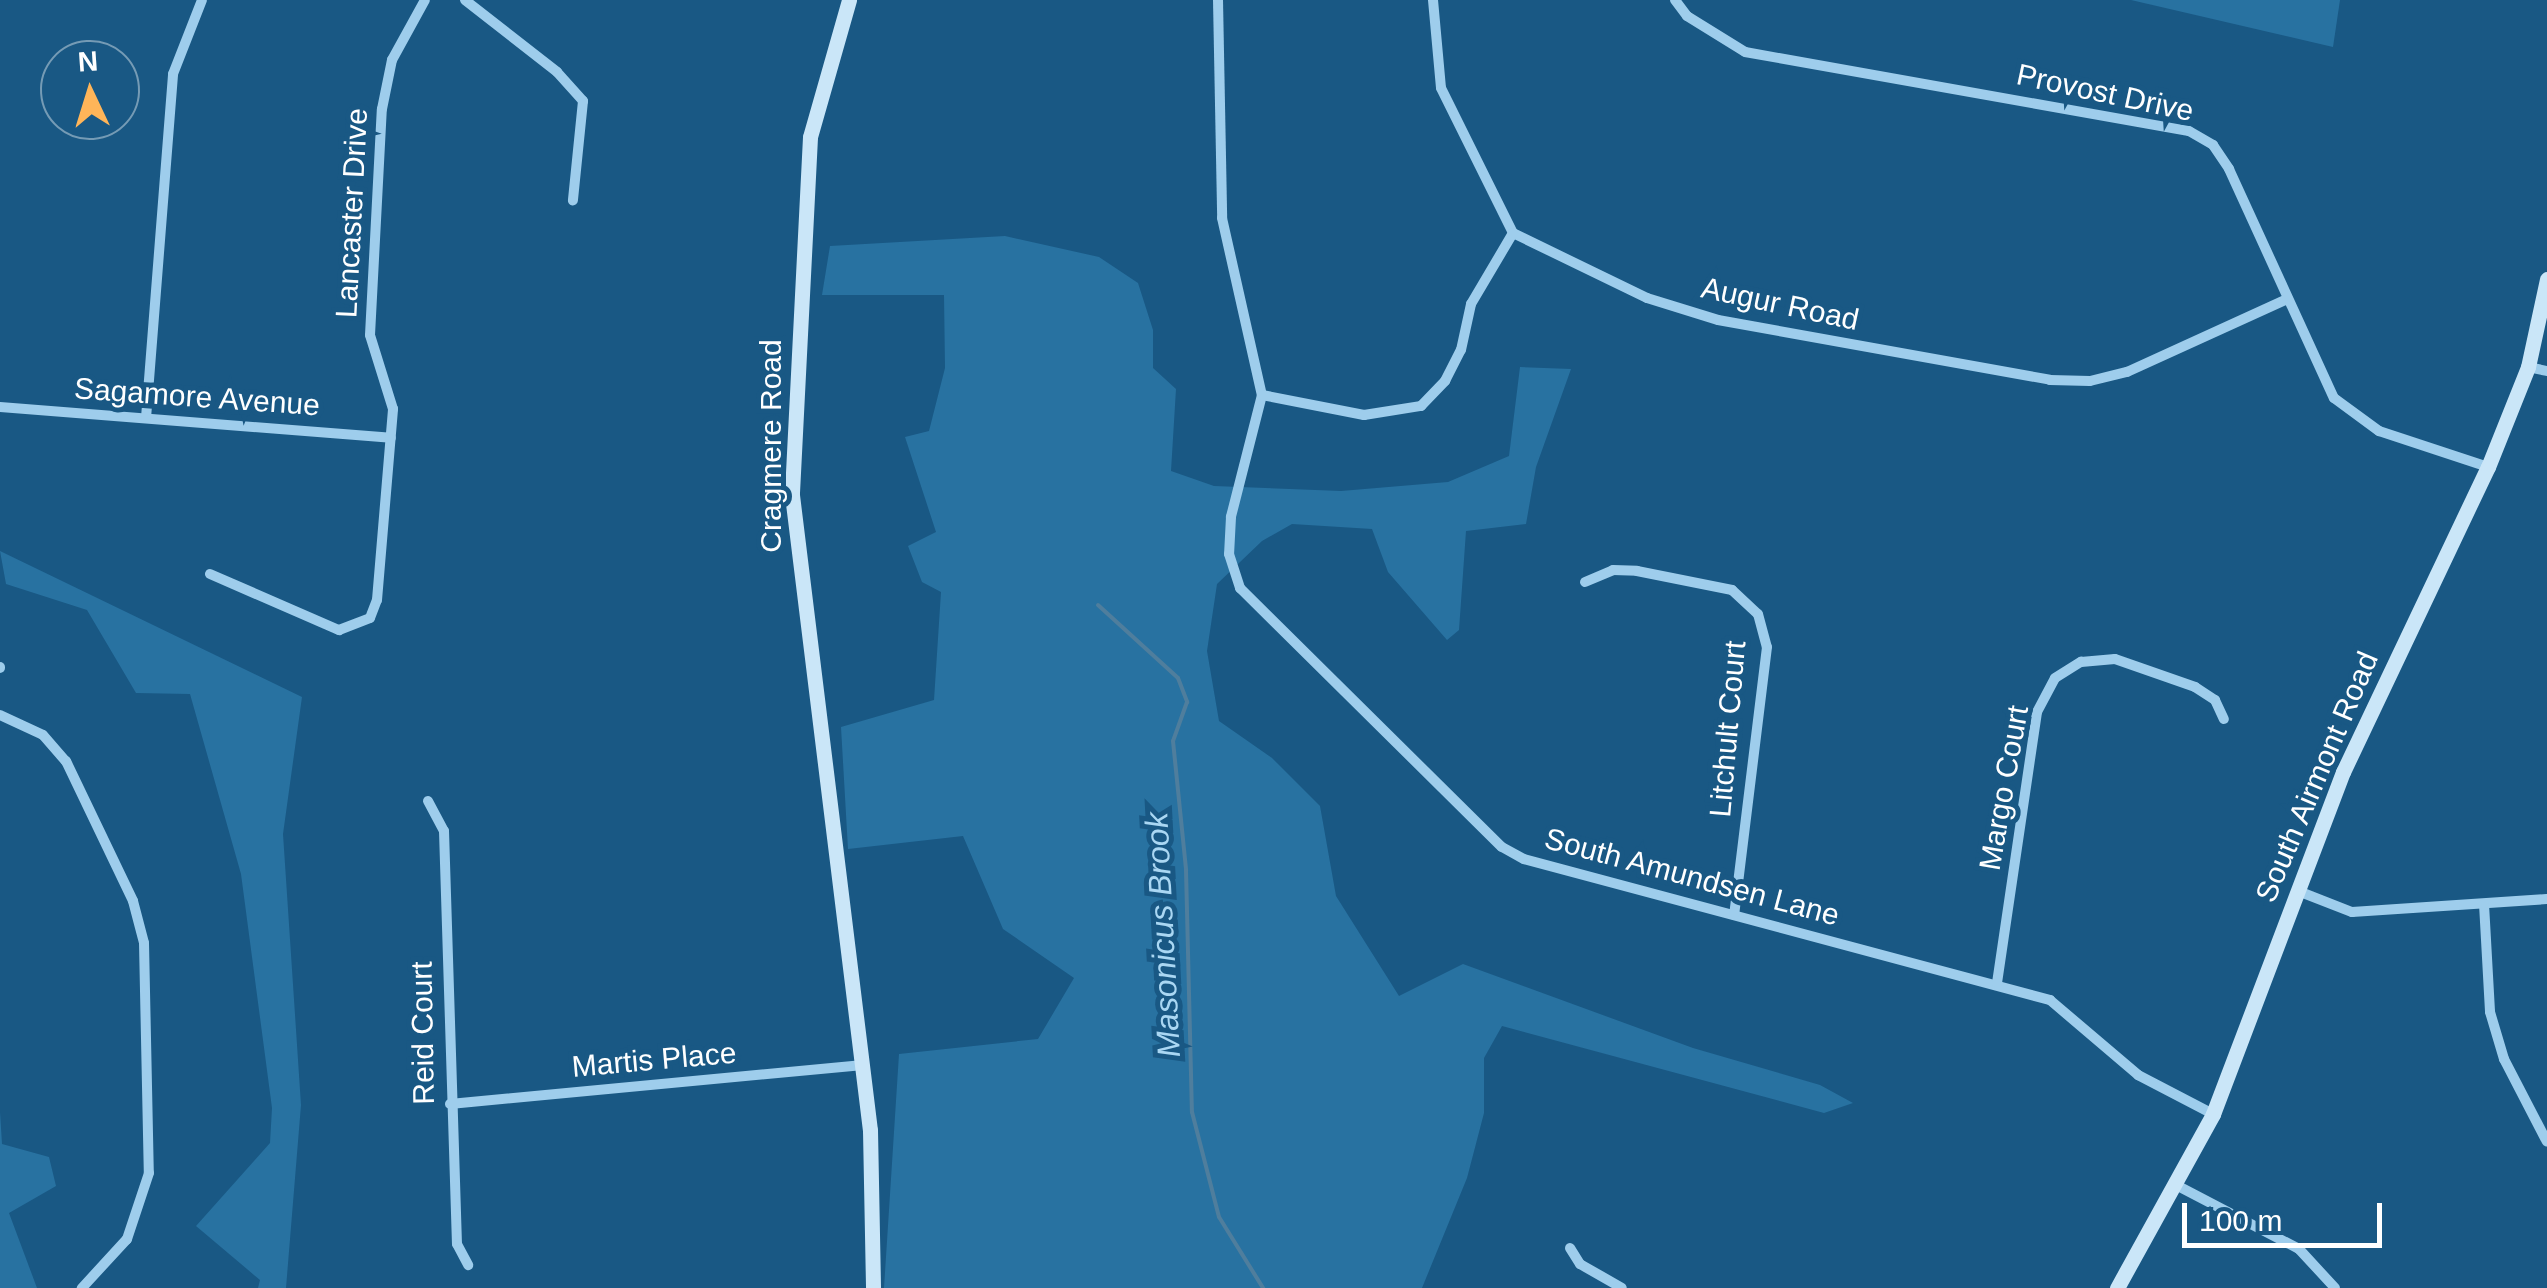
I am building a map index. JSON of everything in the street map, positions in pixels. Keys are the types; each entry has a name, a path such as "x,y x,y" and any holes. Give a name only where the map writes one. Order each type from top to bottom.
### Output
{"street":[{"path":"146,418 173,74 202,0"},
{"name":"Lancaster Drive","path":"210,574 339,630 370,618 377,600 391,438 390,397 370,335 382,108 392,60 425,0"},
{"path":"466,0 558,72 582,101 573,200"},
{"name":"Cragmere Road","path":"849,0 810,136 792,495 852,1016 864,1065 875,1186 873,1288"},
{"path":"1218,0 1222,218 1262,396 1364,415 1420,406 1453,366 1472,304 1513,233 1442,88 1433,0"},
{"name":"Provost Drive","path":"1675,0 1687,16 1745,52 2189,131 2213,145 2229,169 2284,300 2334,398 2354,419 2488,467"},
{"name":"Augur Road","path":"1513,233 1647,298 1718,320 2050,380 2090,381 2127,372 2284,300"},
{"name":"South Airmont Road","path":"2116,1288 2178,1186 2213,1114 2342,772 2488,467 2528,367 2547,280"},
{"path":"2528,367 2547,370"},
{"name":"South Amundsen Lane","path":"1262,396 1231,517 1228,554 1240,588 1502,846 1524,858 2050,1000 2138,1075 2213,1114"},
{"name":"Sagamore Avenue","path":"0,407 391,438"},
{"name":"Litchult Court","path":"1585,582 1614,570 1637,571 1732,590 1758,614 1766,646 1734,915"},
{"name":"Margo Court","path":"1997,983 2037,712 2055,678 2081,662 2115,659 2195,686 2216,700 2224,719"},
{"path":"0,715 43,735 66,761 133,901 144,943 149,1173 127,1239 82,1288"},
{"name":"Reid Court","path":"428,800 444,831 457,1244 468,1265"},
{"path":"2298,891 2352,912 2547,899"},
{"path":"2484,904 2490,1012 2504,1059 2547,1142"},
{"name":"Martis Place","path":"450,1104 864,1065"},
{"path":"2178,1186 2299,1249 2336,1288"},
{"path":"1570,1248 1580,1264 1622,1288"}],"shaded area":[{"path":"2131,0 2340,0 2333,47"},
{"path":"1005,236 1099,257 1138,283 1153,330 1153,368 1176,389 1171,471 1214,486 1341,491 1448,482 1509,456 1520,367 1571,369 1536,467 1526,524 1466,531 1459,630 1447,640 1388,572 1372,529 1292,524 1262,541 1217,584 1207,651 1219,721 1272,758 1320,806 1336,896 1399,996 1463,964 1693,1048 1820,1085 1853,1103 1824,1113 1502,1026 1484,1058 1484,1113 1467,1178 1422,1288 884,1288 899,1054 1038,1039 1074,978 1003,929 963,836 848,849 841,727 934,700 941,592 922,582 908,546 936,532 905,437 929,431 945,368 944,295 822,295 830,246"},
{"path":"0,551 302,697 283,834 301,1105 286,1288 258,1288 260,1280 196,1226 270,1143 272,1108 241,874 190,694 136,693 87,610 6,584"},
{"path":"0,1112 2,1144 49,1157 56,1186 9,1213 37,1288 0,1288"}],"waterway":[{"name":"Masonicus Brook","path":"1098,605 1178,678 1187,702 1173,741 1186,870 1192,1112 1219,1217 1263,1288"}]}
